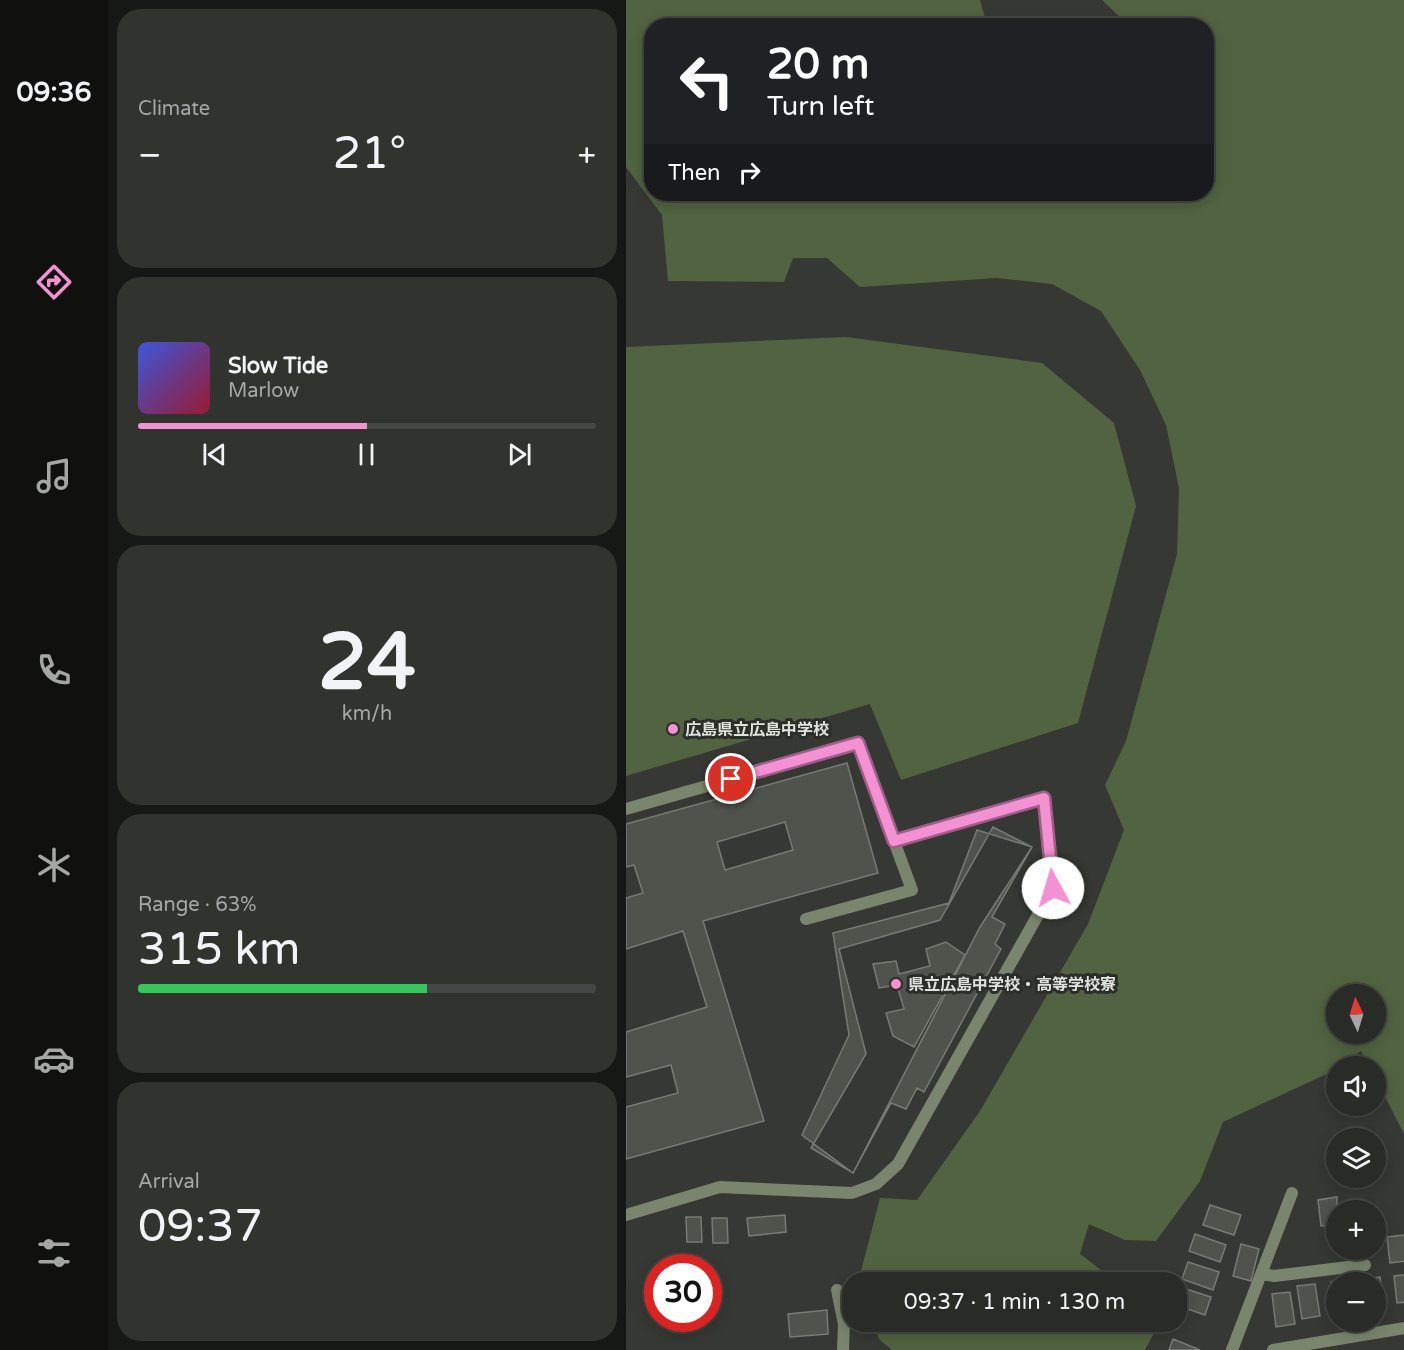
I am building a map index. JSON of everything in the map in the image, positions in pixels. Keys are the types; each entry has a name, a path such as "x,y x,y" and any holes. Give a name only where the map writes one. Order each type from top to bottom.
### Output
{"street":[{"path":"626,809 858,743 912,890 806,920"},
{"path":"626,1215 720,1187 852,1193 876,1184 898,1164 1053,888 1044,798 894,841"},
{"path":"1235,1350 1292,1193"},
{"path":"1261,1274 1274,1276 1365,1264"},
{"path":"837,1290 844,1324 843,1350"},
{"path":"1273,1350 1404,1328"}],"green space":[{"path":"626,0 980,0 985,18 644,18 644,191 626,167"},
{"path":"1102,0 1404,0 1404,1134 1386,1099 1386,1056 1364,1056 1361,1051 1354,1056 1326,1056 1326,1074 1223,1122 1200,1181 1156,1241 1125,1240 1089,1224 1080,1254 1104,1272 861,1272 880,1198 917,1200 980,1111 1088,924 1124,830 1105,785 1126,741 1177,554 1179,488 1166,425 1140,370 1101,311 1052,284 997,278 860,287 827,258 793,258 784,282 668,281 662,215 652,201 1214,201 1214,18 1121,18"},
{"path":"846,337 1042,363 1114,423 1136,506 1078,723 901,780 870,704 626,776 626,347"},
{"path":"877,1332 1154,1333 1145,1350 892,1350 879,1339"}],"building":[{"path":"847,763 878,873 703,921 764,1121 626,1159 626,1107 678,1093 671,1065 626,1077 626,1032 707,1007 683,931 626,949 626,898 643,893 634,865 626,867 626,824","holes":["785,822 793,850 725,870 717,842"]},
{"name":"県立広島中学校・高等学校寮","path":"993,827 1032,847 992,917 1005,924 995,944 1001,949 924,1092 917,1088 906,1109 891,1103 853,1173 811,1148 866,1054 839,949 940,920","holes":["946,942 965,955 914,1047 893,1036 886,1013 904,1009 897,985 879,988 873,964 896,961 899,974 930,966 926,949"]},
{"name":"県立広島中学校・高等学校寮","path":"977,830 1032,847 980,927 853,1173 802,1135 849,1035 833,933 949,903"},
{"path":"1337,1197 1337,1200 1326,1200 1326,1225 1321,1226 1318,1200"},
{"path":"1210,1205 1241,1215 1234,1235 1203,1225"},
{"path":"785,1215 786,1232 749,1236 747,1218"},
{"path":"686,1217 701,1217 702,1242 687,1242"},
{"path":"712,1218 727,1218 728,1243 713,1243"},
{"path":"1195,1234 1226,1245 1220,1262 1189,1251"},
{"path":"1405,1235 1405,1261 1390,1263 1387,1237"},
{"path":"1241,1244 1259,1249 1251,1281 1233,1276"},
{"path":"1188,1262 1219,1272 1213,1290 1187,1281 1187,1272 1184,1272"},
{"path":"1405,1275 1405,1302 1397,1303 1394,1276"},
{"path":"1315,1284 1320,1316 1302,1319 1297,1286"},
{"path":"1187,1289 1211,1297 1205,1315 1187,1309"},
{"path":"1290,1292 1295,1324 1276,1327 1272,1294"},
{"path":"827,1310 828,1334 790,1337 788,1314"},
{"path":"1173,1339 1200,1350 1169,1350"}],"place":[{"name":"広島県立広島中学校","path":"673,729"},
{"name":"県立広島中学校・高等学校寮","path":"896,984"}],"route":[{"path":"731,779 858,743 894,841 1044,798 1053,888"}]}
